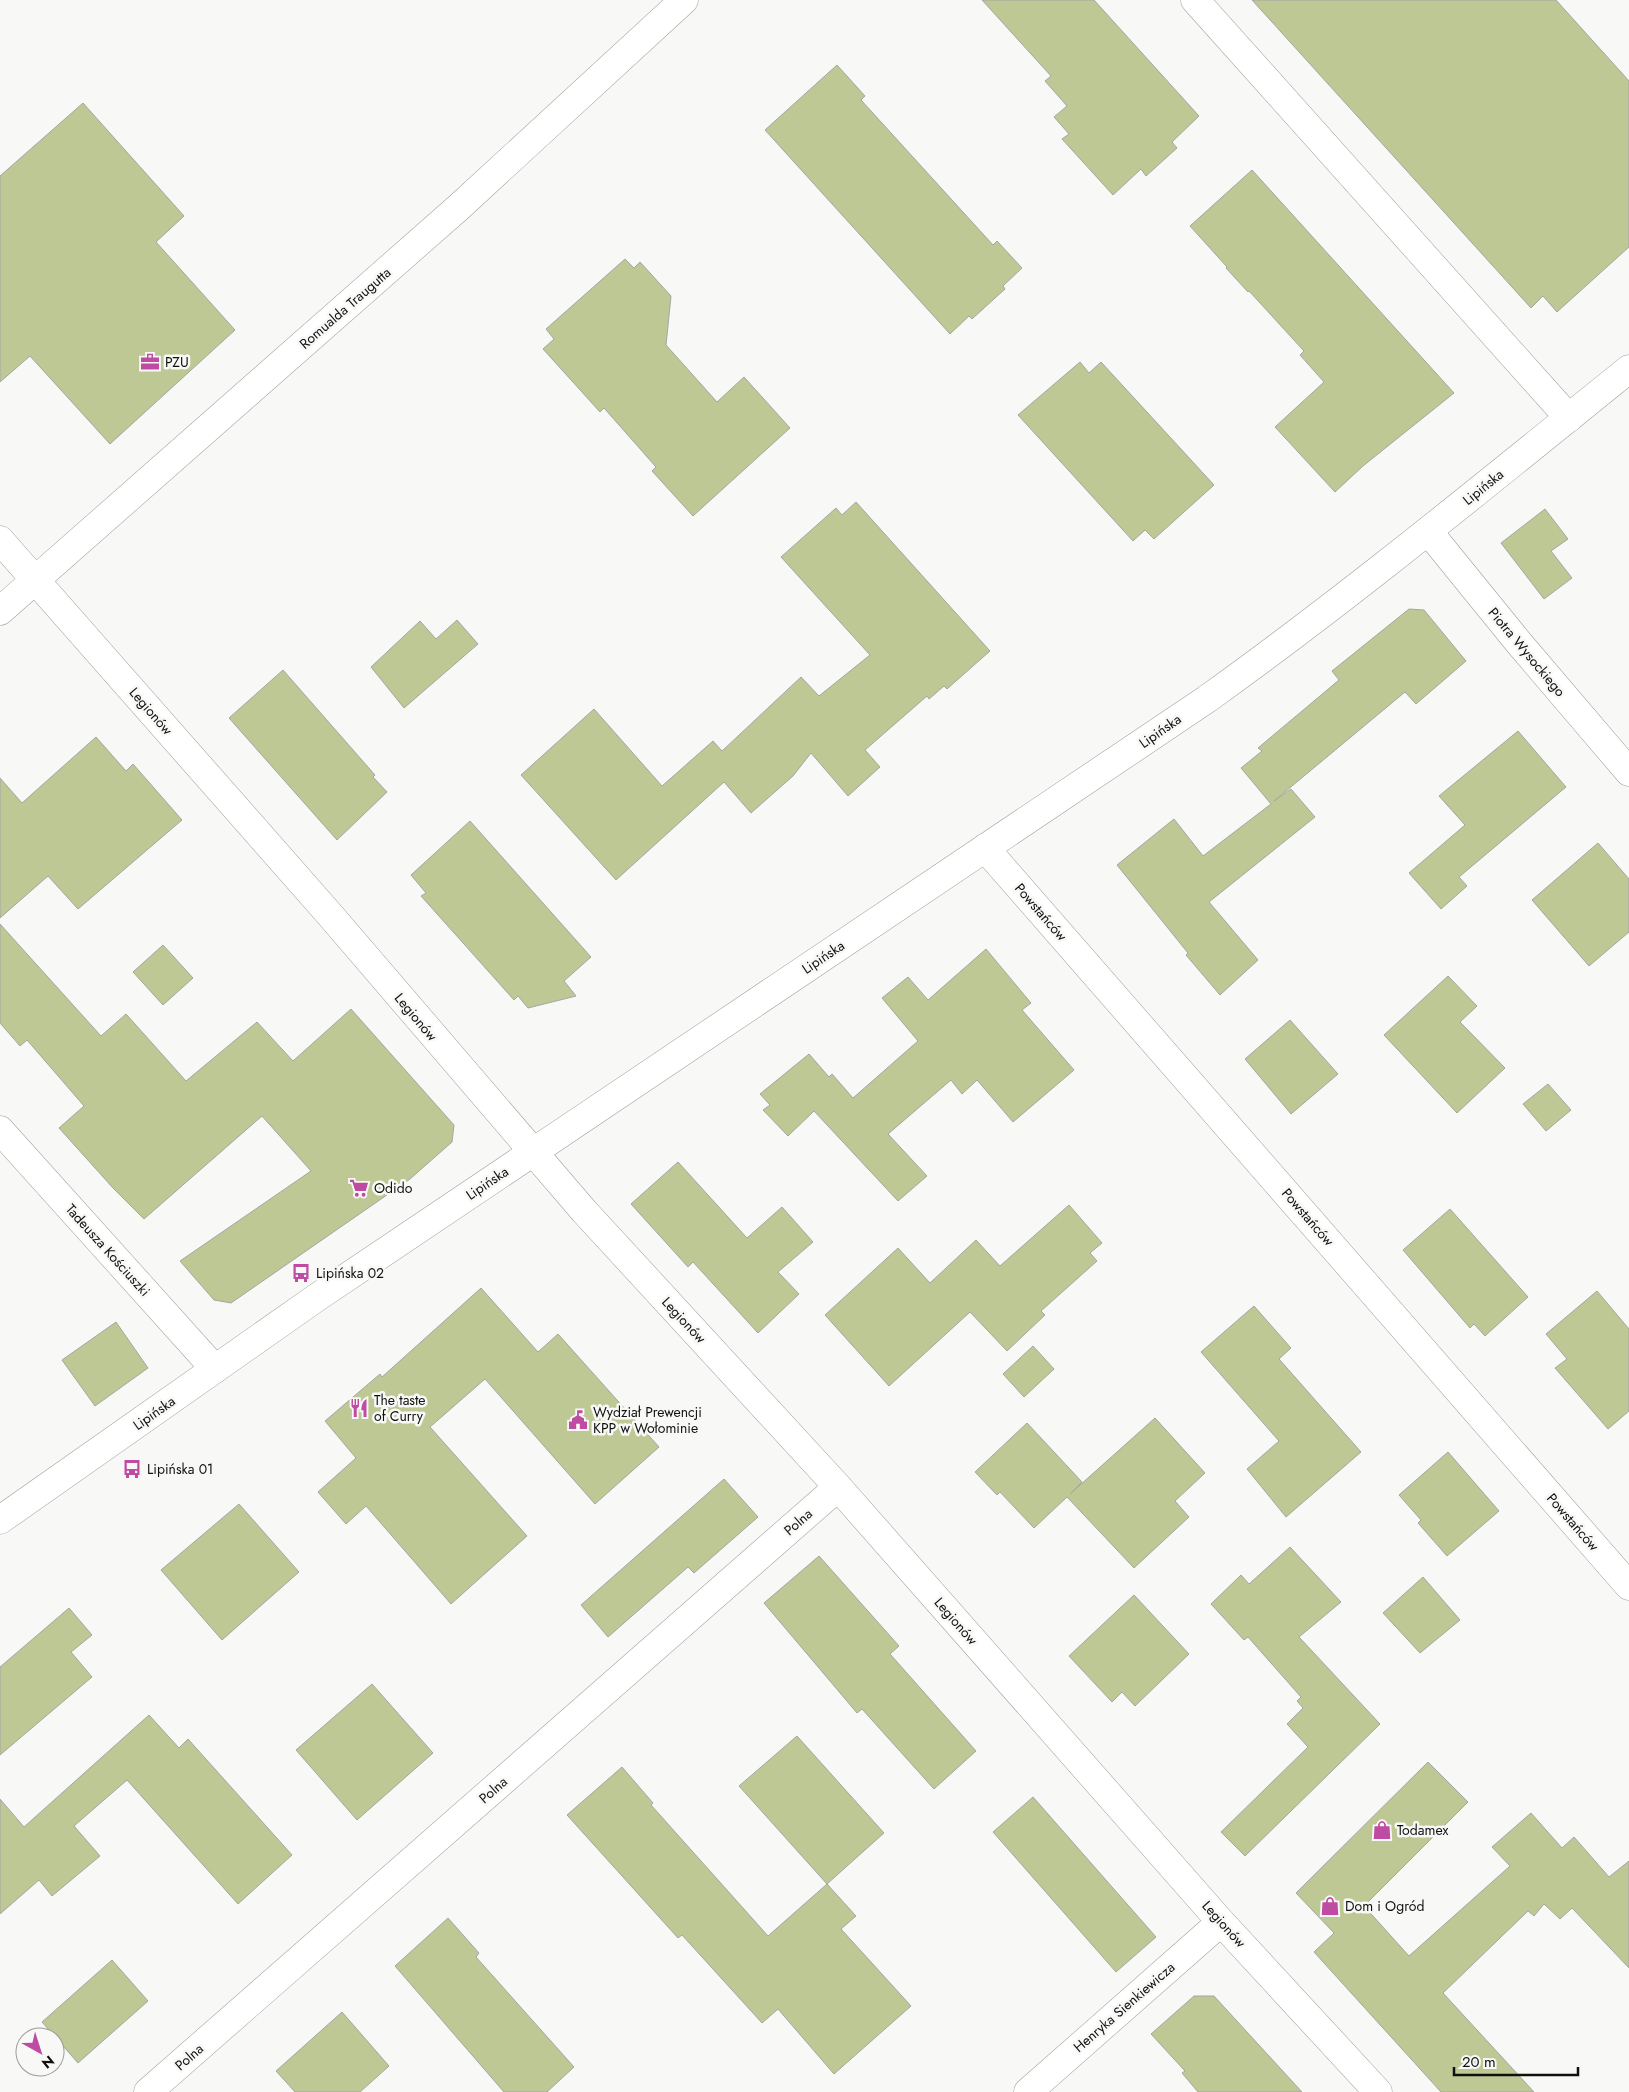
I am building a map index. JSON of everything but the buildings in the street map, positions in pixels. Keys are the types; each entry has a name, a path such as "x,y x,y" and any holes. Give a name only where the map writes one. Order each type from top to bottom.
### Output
{"street":[{"name":"Romualda Traugutta","path":"0,611 459,207 684,0"},
{"path":"1195,0 1569,418"},
{"name":"Lipińska","path":"0,1520 316,1298 1130,752 1291,638 1428,531 1629,369"},
{"name":"Piotra Wysockiego","path":"1428,531 1519,643 1629,772"},
{"name":"Legionów","path":"0,540 324,908 584,1211 838,1487 1221,1922 1378,2092"},
{"name":"Powstańców","path":"985,848 1629,1586"},
{"name":"Tadeusza Kościuszki","path":"0,1130 215,1370"},
{"name":"Polna","path":"148,2092 838,1487"},
{"name":"Henryka Sienkiewicza","path":"1028,2092 1221,1922"}],"place":[{"name":"PZU","path":"150,362"},
{"name":"Odido","path":"359,1188"},
{"name":"Lipińska 02","path":"301,1273"},
{"name":"The taste of Curry","path":"359,1408"},
{"name":"Wydział Prewencji KPP w Wołominie","path":"578,1420"},
{"name":"Lipińska 01","path":"132,1469"},
{"name":"Todamex","path":"1382,1830"},
{"name":"Dom i Ogród","path":"1330,1906"}]}
